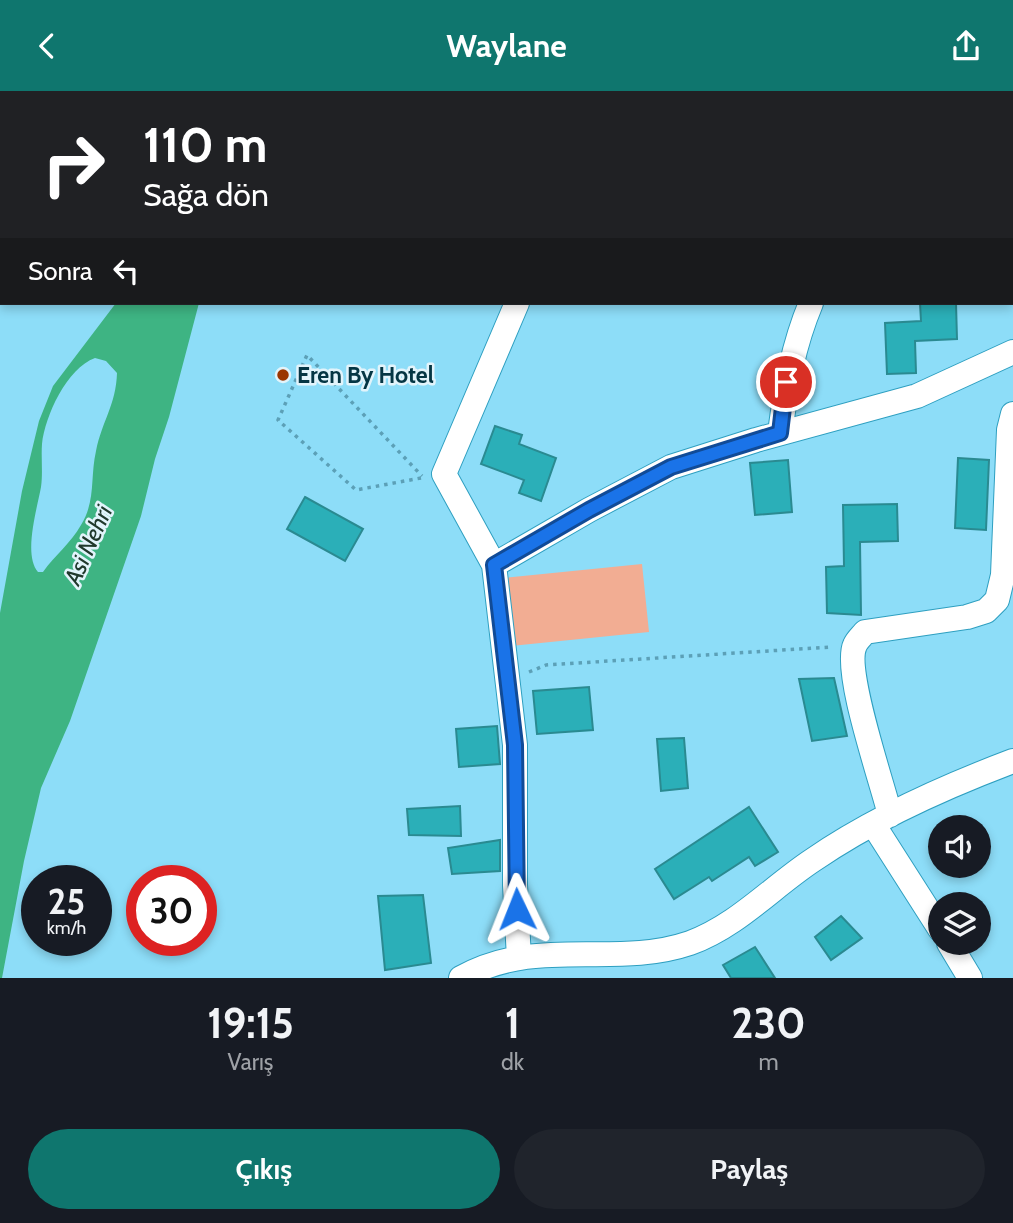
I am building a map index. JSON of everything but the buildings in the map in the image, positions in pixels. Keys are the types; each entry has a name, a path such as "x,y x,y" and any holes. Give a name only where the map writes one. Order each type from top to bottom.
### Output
{"street":[{"path":"516,305 444,474 494,565 515,745 515,885 519,958"},
{"path":"780,433 786,382 797,337 810,305"},
{"path":"494,565 589,510 671,467 780,433 917,396 1013,352"},
{"path":"928,906 882,820 860,710 853,662 855,646 865,632 967,617 986,611 998,600 1003,575 1009,430 1013,414"},
{"path":"461,978 484,966 519,958 554,953 656,950 688,943 711,934 814,859 882,820 1013,761"},
{"path":"956,955 970,978"}],"path":[{"path":"307,355 424,477 356,490 278,420 307,355"},
{"path":"509,680 546,665 855,646"}],"shaded area":[{"path":"642,564 649,632 511,646 504,578"}],"water":[{"name":"Asi Nehri","path":"114,305 198,305 141,516 70,721 41,788 23,865 21,865 21,877 0,978 0,613 22,491 39,421 53,386","holes":["95,358 106,361 117,373 96,451 91,498 86,516 73,538 43,572 38,572 31,543 42,482 42,444 53,407 75,372"]}],"place":[{"name":"Eren By Hotel","path":"283,375"}],"route":[{"path":"517,909 515,745 494,565 589,510 671,467 780,433 786,382"}]}
